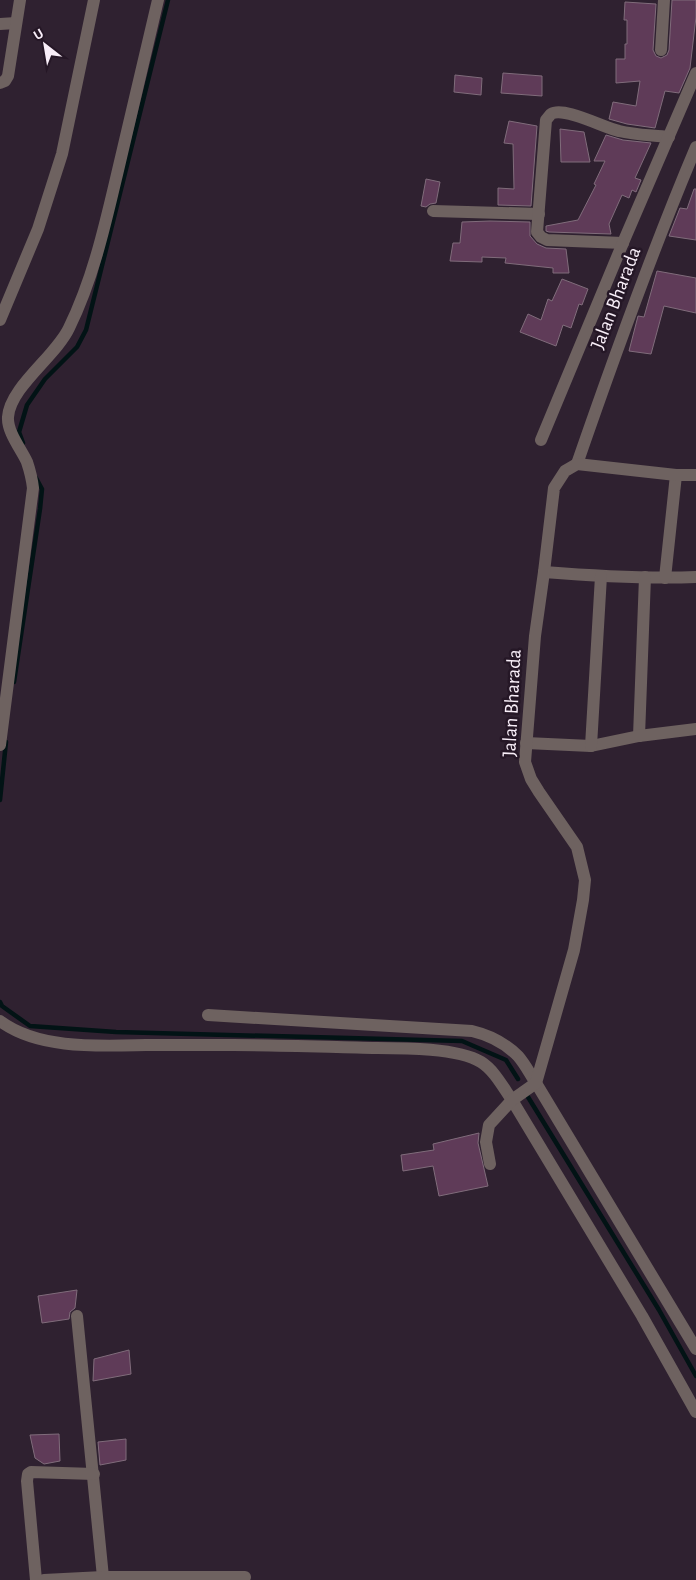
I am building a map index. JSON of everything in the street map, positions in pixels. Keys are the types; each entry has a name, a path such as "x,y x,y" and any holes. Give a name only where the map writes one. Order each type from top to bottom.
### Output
{"street":[{"path":"0,83 5,81 8,76 20,0"},
{"path":"0,320 38,229 62,154 94,0"},
{"path":"0,745 34,488 26,462 8,425 8,417 16,396 64,337 72,322 100,247 158,0"},
{"path":"660,50 664,0"},
{"path":"0,24 16,23"},
{"path":"541,440 696,73"},
{"path":"623,243 547,240 541,238 537,232 546,120 551,114 556,113 572,115 617,131 669,137"},
{"name":"Jalan Bharada","path":"533,1085 574,950 585,880 582,862 576,847 531,780 526,762 534,636 554,488 566,471 577,464 620,340 668,214 696,147"},
{"path":"433,211 539,214"},
{"path":"577,464 676,475 696,475"},
{"path":"665,578 676,475"},
{"path":"544,572 601,576 696,577"},
{"path":"592,746 601,576"},
{"path":"639,736 645,577"},
{"path":"526,743 592,746 639,736 696,729"},
{"path":"208,1015 472,1031 486,1034 502,1044 518,1056 533,1085 696,1349"},
{"path":"0,1020 16,1031 36,1038 93,1045 262,1045 398,1048 441,1051 481,1062 515,1098 696,1412"},
{"path":"490,1164 486,1142 489,1125 515,1098 533,1085"},
{"path":"77,1316 103,1577"},
{"path":"36,1580 27,1481 28,1474 31,1472 94,1474"},
{"path":"44,1580 103,1577 245,1577"}],"building":[{"path":"672,0 696,0 690,68 679,93 665,91 655,128 609,119 613,102 636,106 640,81 616,83 616,59 625,59 625,44 627,44 627,20 624,20 625,2 656,4 653,50 656,56 661,58 667,55 669,50"},
{"path":"503,73 542,76 542,96 501,93"},
{"path":"455,75 482,78 481,95 454,92"},
{"path":"509,121 537,126 531,206 498,205 498,188 514,189 513,144 504,143"},
{"path":"560,129 584,132 590,162 561,162"},
{"path":"606,135 623,140 651,143 635,178 641,180 636,192 632,190 629,198 622,195 609,224 611,234 546,231 546,226 578,220 596,185 594,184 605,161 594,161"},
{"path":"426,179 440,182 436,203 426,207 421,206"},
{"path":"694,189 696,189 696,240 669,236 680,208 687,209"},
{"path":"462,222 530,222 530,236 537,244 546,248 566,249 569,273 553,273 553,268 505,263 506,258 482,257 482,262 450,261 453,243 460,243"},
{"path":"657,271 696,278 696,313 664,306 651,354 629,351 638,316 644,317"},
{"path":"562,279 588,289 582,305 579,304 571,328 563,325 556,346 520,332 528,314 541,320 548,299 552,301"},
{"path":"479,1133 478,1143 488,1186 439,1196 433,1166 403,1171 401,1155 434,1150 433,1144"},
{"path":"77,1290 75,1308 70,1312 69,1319 42,1323 38,1296"},
{"path":"129,1350 131,1374 93,1381 94,1359"},
{"path":"59,1434 60,1461 44,1464 35,1458 30,1435"},
{"path":"126,1439 126,1460 100,1465 98,1442"}],"waterway":[{"path":"23,443 19,432 27,405 45,379 77,347 86,330 168,0"},
{"path":"14,682 40,509 42,489 36,478"},
{"path":"0,800 6,742"},
{"path":"0,1002 2,1006 30,1026 116,1032 462,1041 506,1060 518,1079"},
{"path":"528,1097 659,1310 696,1376"}]}
